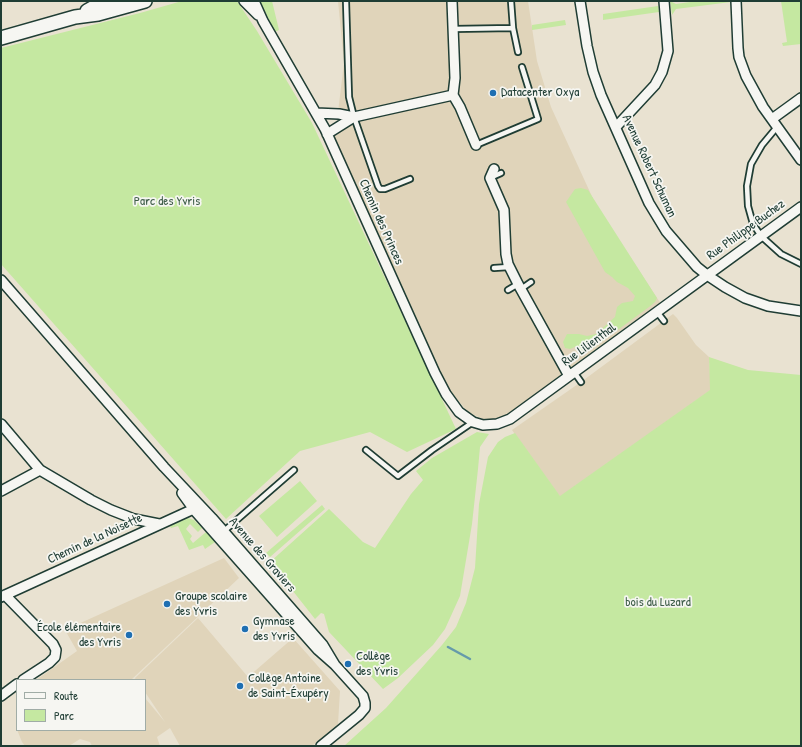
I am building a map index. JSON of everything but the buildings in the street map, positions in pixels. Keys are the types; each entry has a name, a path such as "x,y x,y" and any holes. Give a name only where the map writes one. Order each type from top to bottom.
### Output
{"main road":[{"path":"76,17 96,6 111,1"},
{"path":"1,38 76,17 98,14 145,1"}],"street":[{"name":"Chemin des Princes","path":"244,1 263,21"},
{"name":"Chemin des Princes","path":"254,1 263,21 327,134 435,373 446,394 459,412 473,422 483,425"},
{"path":"452,1 455,78 453,95 476,145"},
{"name":"Avenue Robert Schuman","path":"580,1 587,46 592,68 601,95 649,203 658,219 674,241 707,276 745,298 768,306 801,311"},
{"path":"616,127 655,85 662,72 668,51 664,1"},
{"path":"738,1 737,40 739,58 751,88 801,160"},
{"path":"327,134 354,117 453,95"},
{"path":"774,123 801,98"},
{"path":"316,113 339,114 354,117"},
{"path":"495,173 504,210 506,254 509,267 519,287 571,374"},
{"name":"Rue Philippe Buchez","path":"707,276 801,206"},
{"name":"Rue Lilienthal","path":"483,425 497,424 510,419 707,276"},
{"name":"Avenue des Graviers","path":"1,280 197,507 323,645 335,665 363,696 365,708 359,715 321,746"},
{"path":"1,424 40,470 111,510 134,519 158,524"},
{"path":"1,491 40,470"},
{"name":"Chemin de la Noisette","path":"3,596 197,507"},
{"path":"3,596 53,644 56,650 55,657 49,663 25,679"},
{"path":"1,696 16,685"}],"lane":[{"path":"346,1 349,97 354,117 380,189 385,189 410,179"},
{"path":"511,1 513,28 518,52"},
{"path":"453,29 513,28"},
{"path":"476,145 538,120 522,67"},
{"path":"774,123 755,155 748,176 748,206 753,224 761,236 781,254 801,264"},
{"path":"494,268 509,267"},
{"path":"508,290 531,282"},
{"path":"657,312 664,321"},
{"path":"571,374 581,382"},
{"path":"366,450 398,476 432,450 473,422"},
{"path":"221,534 294,470"}],"shaded area":[{"path":"338,1 528,1 537,61 551,107 595,203 661,304 509,415 495,421 485,420 468,412 435,373 327,134 341,125 338,112 344,63"},
{"path":"673,314 696,345 709,357 711,390 560,497 512,430 581,382"},
{"name":"Groupe scolaire des Yvris","path":"224,558 239,578 132,679 37,679 77,651 65,630"},
{"name":"Collège Antoine de Saint-Éxupéry","path":"198,618 248,677 293,638 340,691 338,724 312,746 180,746 170,728 157,737 160,746 92,746 90,742 80,739 69,746 25,746 17,731 146,731 146,699 165,722 146,694 146,679 135,678"}],"green space":[{"name":"Parc des Yvris","path":"182,1 237,1 257,31 312,123 456,429 407,452 370,432 300,451 226,519 1,264 1,48"},
{"path":"260,1 272,1 279,30 275,32"},
{"path":"670,1 676,4 697,1 731,2 676,9 672,15"},
{"path":"781,1 800,1 801,44 783,46 782,43 787,42"},
{"path":"658,6 659,12 603,20 603,14"},
{"path":"565,20 566,25 532,30 532,25"},
{"path":"581,188 588,190 657,298 649,307 589,351 584,352 580,351 577,346 570,349 565,348 563,342 567,334 587,336 596,334 615,317 617,307 622,303 633,301 635,296 628,288 617,282 605,272 566,202 575,189"},
{"name":"bois du Luzard","path":"709,357 748,370 801,375 801,746 344,746 386,708 456,627 466,603 475,568 479,504 488,457 498,442 515,433 560,496 710,390"},
{"path":"477,432 489,434 480,447 472,524 460,596 445,629 433,645 398,678 383,689 329,632 324,614 321,613 315,619 270,562 329,509 363,542 375,548 411,494 423,480 416,471 432,458"},
{"path":"300,481 317,501 277,537 259,516"},
{"path":"322,505 325,509 270,557 266,553"},
{"path":"188,518 194,520 202,528 198,532 190,524 186,529 192,536 190,539 193,543 206,532 215,542 205,549 203,545 189,550 178,526 171,528 170,526"}],"waterway":[{"path":"448,647 470,659"}],"place":[{"name":"Datacenter Oxya","path":"493,93"},
{"name":"Groupe scolaire des Yvris","path":"167,604"},
{"name":"Gymnase des Yvris","path":"245,629"},
{"name":"École élémentaire des Yvris","path":"129,635"},
{"name":"Collège des Yvris","path":"348,664"},
{"name":"Collège Antoine de Saint-Éxupéry","path":"240,686"}]}
